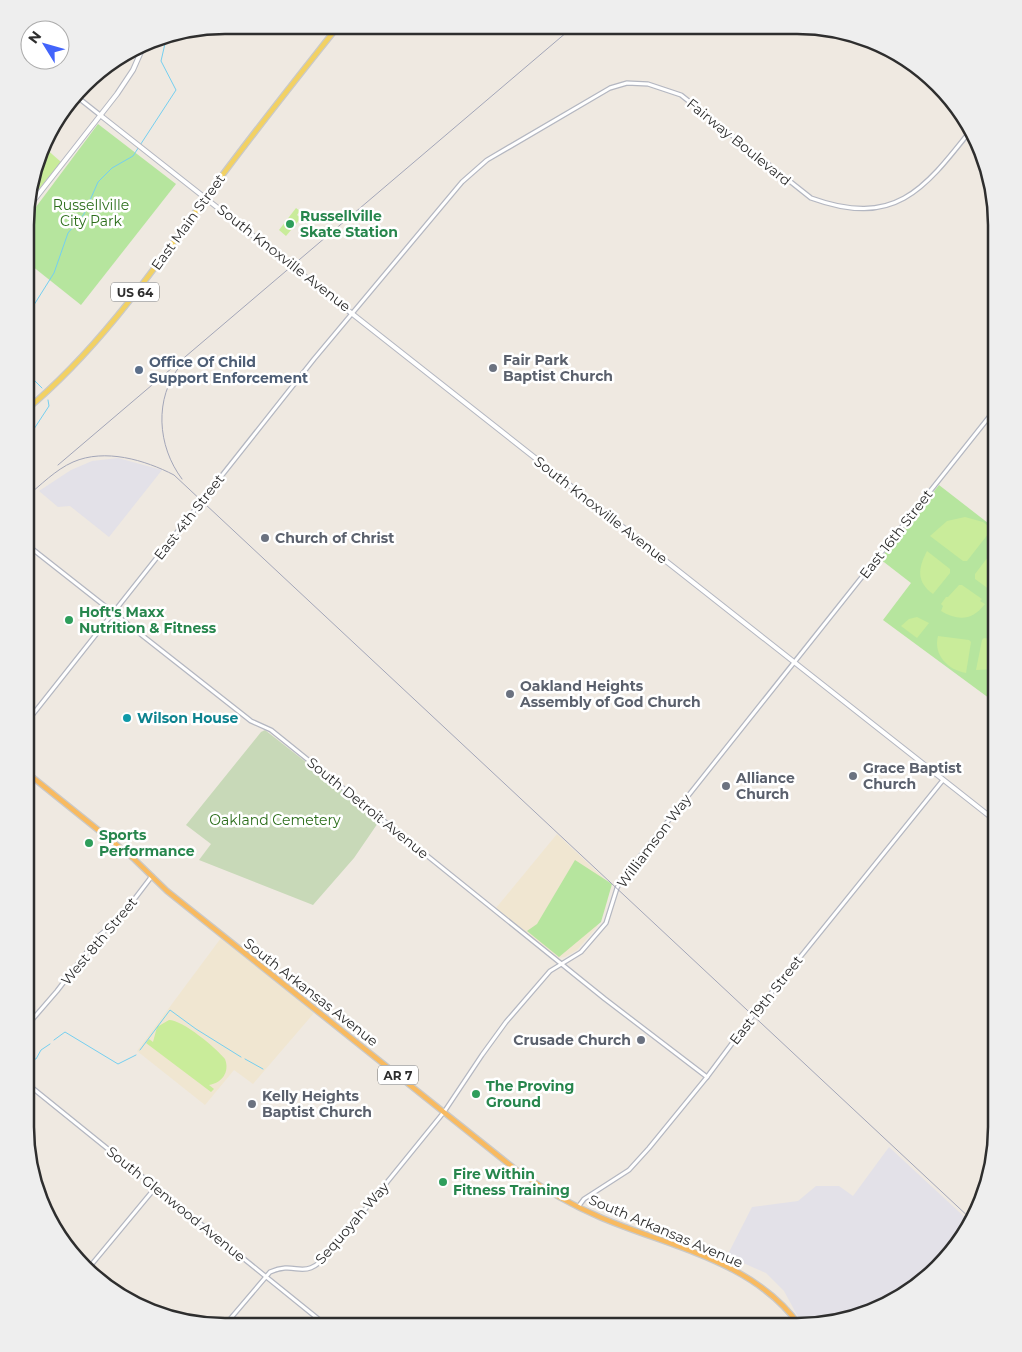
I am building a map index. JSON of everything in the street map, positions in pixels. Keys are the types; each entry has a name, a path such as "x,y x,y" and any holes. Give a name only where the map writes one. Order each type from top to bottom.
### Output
{"highway":[{"name":"South Arkansas Avenue","path":"34,778 133,858 177,900 515,1169 578,1207 739,1272 772,1296 793,1318"}],"main road":[{"name":"East Main Street","path":"34,403 86,354 162,258 267,116 332,34"},
{"path":"35,198 124,84 140,53"},
{"name":"South Knoxville Avenue","path":"100,115 988,815"}],"street":[{"name":"Fairway Boulevard","path":"352,312 462,182 487,160 610,88 627,83 648,84 680,95 811,198 836,207 860,210 880,208 900,201 921,188 966,135"},
{"path":"80,100 100,115"},
{"name":"East 4th Street","path":"34,713 352,312"},
{"name":"East 16th Street","path":"794,662 988,418"},
{"name":"South Detroit Avenue","path":"34,550 252,721 271,730 562,964 707,1077"},
{"name":"Williamson Way","path":"444,1112 503,1026 550,971 581,952 606,923 617,888 622,879 794,662"},
{"name":"East 19th Street","path":"578,1207 584,1199 623,1174 636,1163 707,1077 753,1015 943,780"},
{"name":"West 8th Street","path":"34,1018 57,991 100,934 120,918 152,876"},
{"name":"South Glenwood Avenue","path":"34,1089 317,1318"},
{"name":"Sequoyah Way","path":"265,1276 276,1270 307,1270 318,1264 444,1112"},
{"path":"92,1264 155,1188"},
{"path":"231,1318 265,1276"}],"shaded area":[{"path":"118,458 162,470 109,537 70,506 58,507 39,491 71,470 92,461"},
{"path":"557,834 611,885 605,910 597,927 577,950 565,957 558,958 496,908"},
{"path":"221,938 314,1013 253,1084 234,1070 205,1105 137,1051"},
{"path":"889,1147 966,1218 949,1244 914,1279 882,1299 835,1315 799,1318 784,1291 766,1273 727,1256 752,1207 798,1201 816,1186 839,1186 853,1196"}],"green space":[{"name":"Russellville City Park","path":"98,124 176,184 81,305 34,268 34,209"},
{"path":"48,151 61,162 36,192"},
{"name":"Russellville Skate Station","path":"296,208 300,211 297,215 301,218 286,236 279,230"},
{"path":"939,485 988,523 988,697 883,620 911,583 880,559"},
{"path":"965,517 983,522 988,526 988,534 967,561 963,561 930,536 947,521"},
{"path":"927,551 950,569 950,573 933,594 924,585 920,574"},
{"path":"988,557 988,588 975,579 975,574"},
{"path":"959,585 962,585 982,599 980,601 985,604 975,614 964,618 953,617 941,611 943,606 941,604"},
{"path":"917,617 929,623 917,638 901,626 909,619"},
{"path":"938,636 969,640 971,642 966,673 953,669 943,660 938,649"},
{"path":"988,639 988,669 976,670 982,640"},
{"name":"Oakland Cemetery","path":"265,730 380,820 354,858 313,905 199,860 211,844 186,825 261,732"},
{"path":"575,860 612,884 601,922 559,957 527,931 537,924"},
{"path":"169,1020 190,1029 225,1059 226,1072 218,1082 209,1085 214,1089 211,1092 146,1043 149,1039 153,1042 157,1027"}],"waterway":[{"path":"34,305 54,273 68,233 84,214 98,182 112,168 133,156 176,90 161,61 165,43"},
{"path":"35,381 42,388"},
{"path":"34,429 49,406 48,400"},
{"path":"140,1050 170,1010 241,1057"},
{"path":"54,1040 65,1032 118,1064 136,1055"},
{"path":"34,1059 41,1050 50,1044"},
{"path":"245,1059 263,1069"}],"railway":[{"path":"58,465 565,34"},
{"path":"180,366 166,393 162,422 167,452 182,479"},
{"path":"34,490 60,469 73,462 98,456 111,456 138,461 174,475 967,1215"}],"place":[{"name":"Russellville Skate Station","path":"290,224"},
{"name":"Fair Park Baptist Church","path":"493,368"},
{"name":"Office Of Child Support Enforcement","path":"139,370"},
{"name":"Church of Christ","path":"265,538"},
{"name":"Hoft's Maxx Nutrition & Fitness","path":"69,620"},
{"name":"Oakland Heights Assembly of God Church","path":"510,694"},
{"name":"Wilson House","path":"127,718"},
{"name":"Grace Baptist Church","path":"853,776"},
{"name":"Alliance Church","path":"726,786"},
{"name":"Sports Performance","path":"89,843"},
{"name":"Crusade Church","path":"641,1040"},
{"name":"The Proving Ground","path":"476,1094"},
{"name":"Kelly Heights Baptist Church","path":"252,1104"},
{"name":"Fire Within Fitness Training","path":"443,1182"}]}
